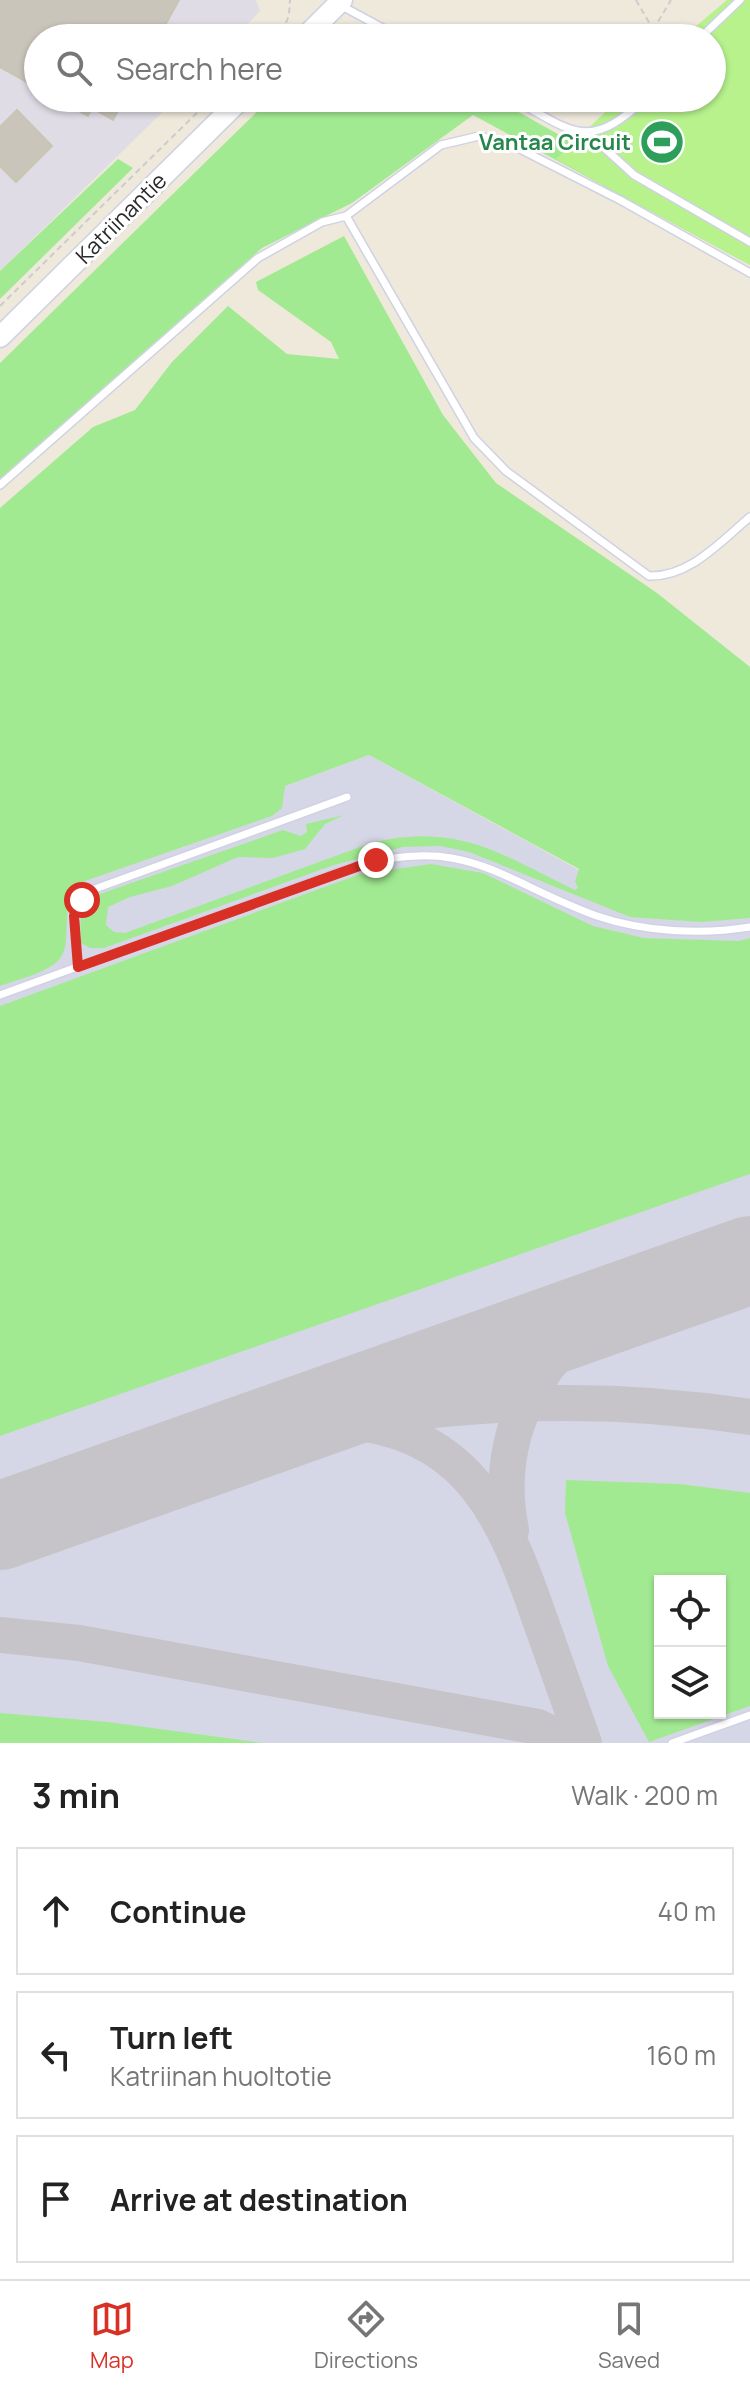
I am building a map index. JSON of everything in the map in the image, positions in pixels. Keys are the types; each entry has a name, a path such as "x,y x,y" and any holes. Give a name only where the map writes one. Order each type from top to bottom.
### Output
{"main road":[{"path":"318,24 340,2"},
{"name":"Katriinantie","path":"0,337 228,112"}],"lane":[{"path":"715,24 740,0"},
{"path":"340,2 377,24"},
{"path":"536,112 567,129 589,134 634,175 750,242"},
{"path":"589,134 617,123 630,112"},
{"path":"0,485 258,258 322,222 346,216 441,145 479,136 510,144 750,273"},
{"path":"346,216 474,438 518,480 649,576 670,577 702,558 750,517"},
{"path":"78,967 74,916 82,900 92,890 347,797"},
{"path":"0,995 352,867 408,856 444,856 492,867 577,907 624,924 676,930 750,927"},
{"path":"672,1743 750,1715"}],"path":[{"path":"636,0 650,24"},
{"path":"657,24 671,0"},
{"path":"286,24 292,11 288,1"},
{"path":"0,306 198,112"}],"shaded area":[{"path":"0,0 256,0 260,11 247,24 24,24 24,112 163,112 0,271"},
{"path":"369,755 579,870 750,816 750,1743 0,1743 0,957 43,875"}],"green space":[{"name":"Vantaa Circuit","path":"727,0 750,0 750,265 556,159 605,112 726,112 726,24 699,24"},
{"path":"257,112 519,112 563,137 750,265 473,115 352,203 262,248 0,479 0,363"},
{"path":"118,159 133,168 0,299 0,271"},
{"path":"344,236 443,415 496,483 657,593 750,667 750,918 701,922 630,917 469,852 440,846 403,847 334,865 104,948 90,948 81,943 80,911 94,896 283,830 301,836 307,832 306,824 344,815 325,824 305,849 273,858 238,857 172,886 130,897 108,907 106,925 114,932 125,933 371,843 402,838 429,836 478,845 575,890 578,888 575,881 579,869 369,755 285,786 282,808 272,816 85,881 70,903 61,958 41,972 0,986 0,508 93,427 135,410 172,362 228,306 287,354 339,359 331,342 258,290 256,282"},
{"path":"431,864 483,873 593,926 644,938 739,941 750,938 750,1174 0,1436 0,1006 360,874"},
{"path":"566,1480 680,1484 750,1493 750,1706 726,1715 726,1575 654,1575 654,1719 714,1719 649,1742 608,1666 565,1513"},
{"path":"0,1713 108,1722 263,1743 0,1743"}],"building":[{"path":"0,0 179,0 166,24 24,24 24,80 0,67"},
{"path":"17,110 52,146 16,182 0,166 0,127"},
{"path":"99,112 117,112 113,120"}],"taxiway":[{"path":"511,1530 507,1499 513,1438 537,1382 555,1357 603,1317 666,1290"},
{"path":"180,1462 321,1427 463,1407 534,1403 606,1404 678,1408 750,1417"},
{"path":"361,1423 399,1432 431,1447 458,1467 480,1491 513,1549 584,1743"},
{"path":"0,1529 45,1510"},
{"path":"0,1635 79,1643 538,1727 569,1743"}],"runway":[{"path":"0,1526 750,1260"}],"place":[{"name":"Vantaa Circuit","path":"662,142"}],"route":[{"path":"82,900 74,916 78,967 376,860"}]}
